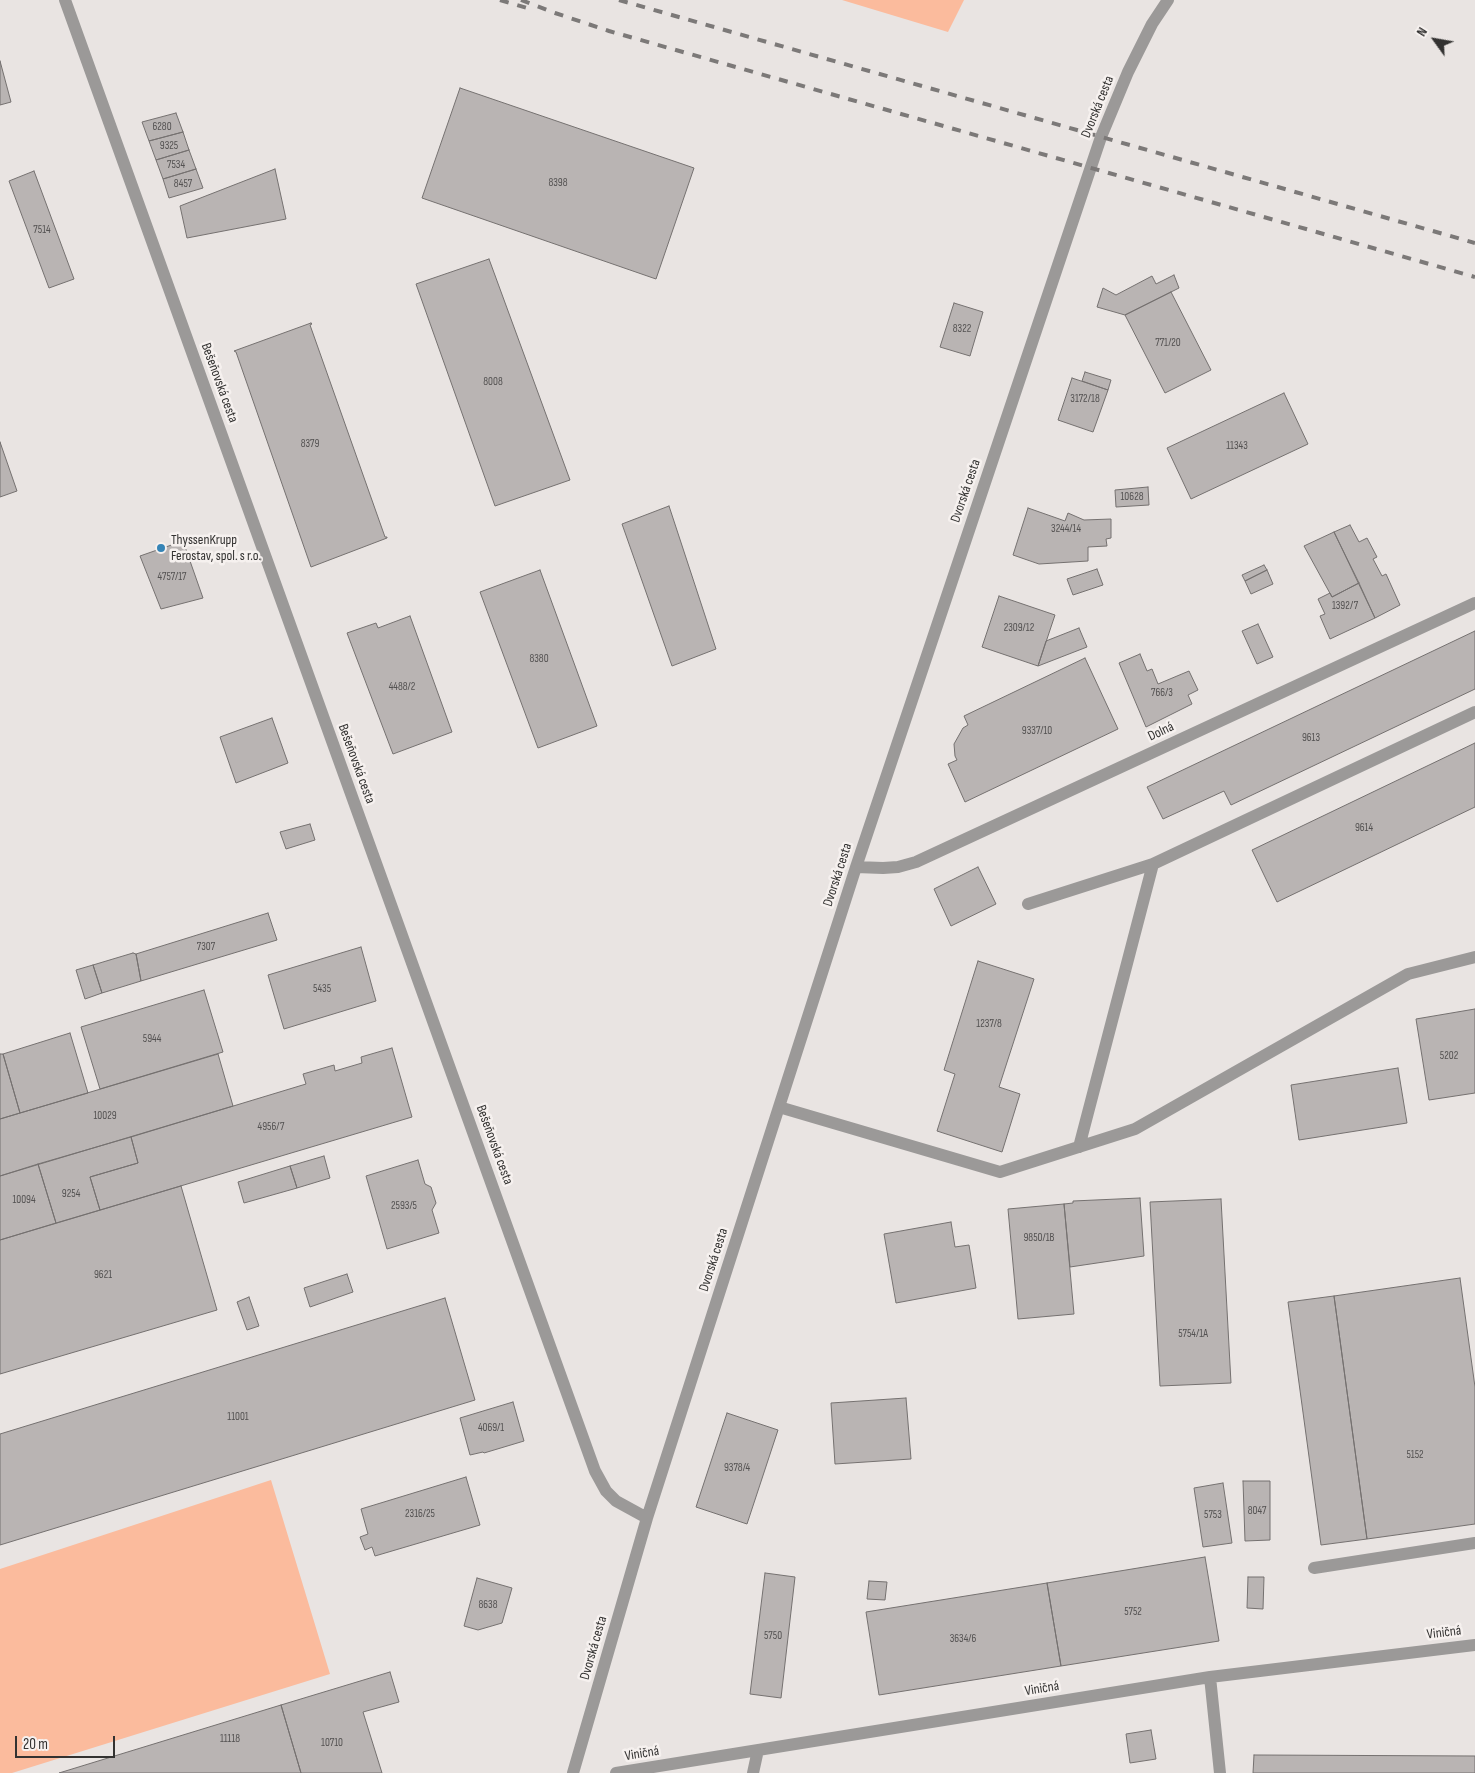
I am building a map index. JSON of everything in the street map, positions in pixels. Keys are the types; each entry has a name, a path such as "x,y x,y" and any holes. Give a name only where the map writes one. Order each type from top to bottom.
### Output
{"street":[{"name":"Bešeňovská cesta","path":"65,0 595,1471 606,1491 616,1502 647,1518"},
{"name":"Dvorská cesta","path":"573,1773 647,1518 856,867 1101,137 1128,72 1152,24 1168,0"},
{"name":"Dolná","path":"856,867 883,868 916,862 1475,603"},
{"path":"1028,904 1153,864 1475,712"},
{"path":"1079,1147 1153,864"},
{"path":"779,1107 1000,1172 1135,1129 1408,974 1475,957"},
{"path":"1314,1568 1475,1543"},
{"name":"Viničná","path":"616,1773 1210,1677 1475,1645"},
{"path":"1210,1677 1220,1773"},
{"path":"753,1773 758,1750"}],"shaded area":[{"path":"842,0 964,0 948,32"},
{"path":"271,1480 330,1674 12,1773 0,1773 0,1569"}],"building":[{"path":"0,61 11,102 0,105"},
{"path":"460,88 694,168 656,279 422,198"},
{"path":"176,113 183,132 149,141 142,122"},
{"path":"183,132 189,150 156,160 149,141"},
{"path":"189,150 196,169 163,179 156,160"},
{"path":"196,169 203,188 169,198 163,179"},
{"path":"275,169 286,219 187,238 180,206"},
{"path":"34,171 74,279 49,288 9,181"},
{"path":"489,259 570,480 495,506 416,284"},
{"path":"1174,275 1179,288 1125,315 1097,307 1103,288 1116,295 1152,276 1156,284"},
{"path":"1171,292 1211,370 1165,393 1125,315"},
{"path":"954,303 983,312 970,356 940,347"},
{"path":"311,323 310,325 385,537 387,538 311,567 236,352 234,351"},
{"path":"1085,372 1111,380 1108,390 1082,381"},
{"path":"1072,378 1108,390 1093,432 1058,420"},
{"path":"1284,393 1308,444 1191,499 1167,448"},
{"path":"0,442 17,491 0,497"},
{"path":"1148,487 1149,505 1116,507 1115,490"},
{"path":"669,506 716,649 672,666 622,524"},
{"path":"1028,508 1065,521 1068,513 1084,520 1111,519 1111,538 1106,539 1107,546 1088,547 1088,561 1039,564 1013,555"},
{"path":"1350,525 1359,542 1367,538 1377,557 1373,559 1382,576 1386,574 1400,605 1375,618 1334,532"},
{"path":"1334,532 1359,583 1332,597 1304,546"},
{"path":"183,541 203,598 161,609 140,556"},
{"path":"1264,565 1267,570 1245,581 1242,575"},
{"path":"1097,569 1103,585 1073,595 1067,579"},
{"path":"540,570 597,726 538,748 480,592"},
{"path":"1267,570 1273,584 1251,594 1245,581"},
{"path":"1359,583 1375,618 1330,639 1320,616 1325,614 1318,599 1330,593 1332,597"},
{"path":"999,596 1055,615 1038,666 982,647"},
{"path":"410,616 452,732 393,754 347,633 376,623 378,628"},
{"path":"1258,624 1273,657 1257,664 1242,631"},
{"path":"1079,628 1087,647 1038,666 1046,641"},
{"path":"1475,631 1475,689 1231,805 1224,791 1163,819 1147,787"},
{"path":"1140,654 1147,671 1152,669 1158,684 1189,671 1198,690 1188,695 1192,704 1146,727 1119,663"},
{"path":"1085,658 1118,729 965,802 948,764 957,760 954,744 963,728 968,725 964,716"},
{"path":"272,718 288,763 236,783 220,737"},
{"path":"1475,743 1475,807 1277,902 1252,850"},
{"path":"310,824 315,840 286,849 280,832"},
{"path":"978,867 996,904 951,926 934,889"},
{"path":"268,913 277,940 141,981 136,954"},
{"path":"361,947 376,1001 284,1029 268,975"},
{"path":"133,953 136,954 141,981 102,993 93,965"},
{"path":"978,961 1034,979 999,1087 1020,1094 1002,1152 937,1131 955,1074 944,1070"},
{"path":"93,965 102,993 85,999 76,970"},
{"path":"204,990 223,1052 100,1089 81,1027"},
{"path":"1475,1009 1475,1093 1429,1100 1416,1019"},
{"path":"70,1033 88,1093 20,1113 3,1054"},
{"path":"392,1048 412,1117 100,1210 90,1177 138,1163 131,1137 306,1084 303,1074 334,1065 335,1071 362,1063 361,1057"},
{"path":"0,1054 3,1054 20,1113 0,1119"},
{"path":"218,1054 233,1106 0,1176 0,1119"},
{"path":"1398,1068 1407,1123 1299,1140 1291,1085"},
{"path":"131,1137 138,1163 90,1177 100,1210 56,1223 38,1164"},
{"path":"324,1156 330,1178 297,1188 290,1166"},
{"path":"418,1160 425,1184 431,1187 436,1203 432,1210 439,1233 387,1249 366,1176"},
{"path":"38,1164 56,1223 0,1240 0,1176"},
{"path":"290,1166 297,1188 244,1203 238,1182"},
{"path":"181,1186 217,1310 0,1374 0,1240"},
{"path":"1140,1198 1144,1256 1070,1267 1064,1204 1073,1203 1073,1201"},
{"path":"1221,1199 1231,1383 1160,1386 1150,1202"},
{"path":"1064,1204 1074,1314 1018,1319 1008,1209"},
{"path":"951,1222 955,1247 969,1245 976,1288 896,1303 884,1234"},
{"path":"347,1274 353,1292 310,1307 304,1288"},
{"path":"1460,1278 1475,1387 1475,1524 1367,1539 1334,1296"},
{"path":"1334,1296 1367,1539 1321,1545 1288,1302"},
{"path":"249,1297 259,1326 247,1330 237,1302"},
{"path":"445,1298 475,1400 0,1545 0,1434"},
{"path":"906,1398 911,1459 835,1464 831,1403"},
{"path":"513,1402 524,1441 484,1453 470,1455 460,1418"},
{"path":"727,1413 778,1430 747,1524 696,1507"},
{"path":"466,1477 480,1525 375,1556 372,1547 365,1550 360,1537 368,1534 361,1509"},
{"path":"1243,1481 1270,1481 1270,1540 1245,1541"},
{"path":"1223,1483 1232,1543 1203,1547 1194,1488"},
{"path":"1205,1557 1219,1641 1061,1666 1047,1583"},
{"path":"765,1573 795,1577 781,1698 750,1694"},
{"path":"1248,1577 1264,1577 1263,1609 1247,1608"},
{"path":"477,1578 512,1588 502,1623 478,1630 464,1626"},
{"path":"869,1581 887,1582 885,1600 867,1599"},
{"path":"1047,1583 1061,1666 879,1695 866,1612"},
{"path":"390,1672 399,1702 363,1712 382,1773 301,1773 281,1705"},
{"path":"281,1705 301,1773 59,1773"},
{"path":"1151,1730 1156,1759 1130,1763 1126,1734"},
{"path":"1254,1755 1475,1756 1475,1773 1253,1773"}],"railway":[{"path":"500,0 527,8"},
{"path":"521,0 609,31 1475,277"},
{"path":"619,0 1475,243"}],"place":[{"name":"ThyssenKrupp Ferostav, spol. s r.o.","path":"161,548"}]}
